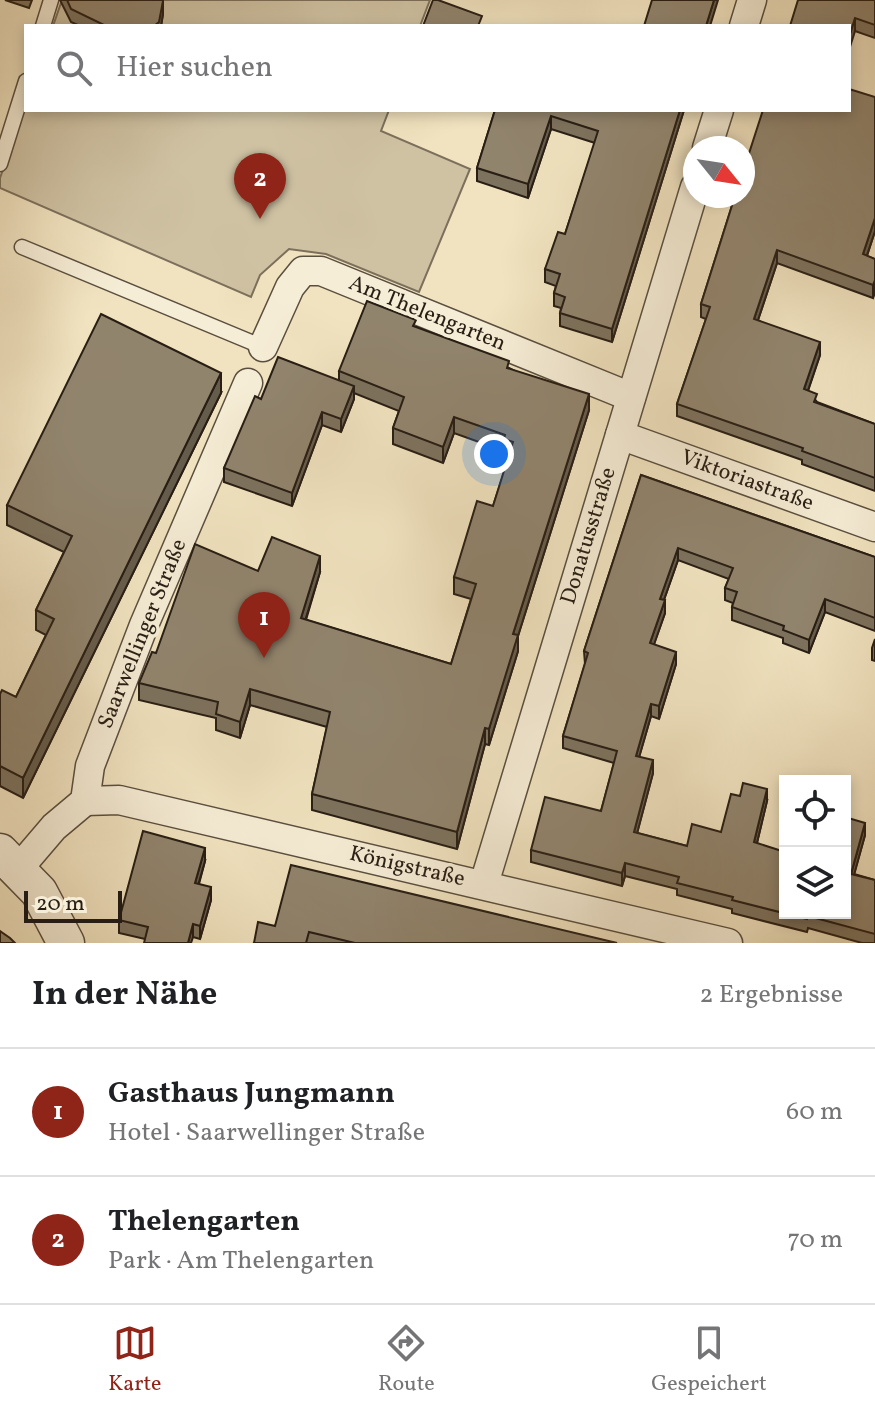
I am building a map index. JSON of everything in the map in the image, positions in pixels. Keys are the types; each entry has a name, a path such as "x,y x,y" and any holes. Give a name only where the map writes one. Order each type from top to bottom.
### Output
{"street":[{"path":"745,24 752,0"},
{"path":"711,136 718,112"},
{"name":"Donatusstraße","path":"484,884 689,208"},
{"name":"Am Thelengarten","path":"263,347 290,287 303,271 321,271 631,397"},
{"name":"Saarwellinger Straße","path":"85,801 90,766 144,625 248,383"},
{"name":"Viktoriastraße","path":"620,435 875,527"},
{"name":"Königstraße","path":"85,801 119,800 728,943"},
{"path":"66,943 53,913 10,860 85,801"}],"lane":[{"path":"44,24 51,0"},
{"path":"0,164 24,87"},
{"path":"22,247 263,347"}],"shaded area":[{"path":"62,0 430,0 421,24 54,24"},
{"path":"24,109 24,112 388,112 381,131 470,169 419,292 326,254 289,249 260,275 251,297 0,188 0,178"}],"building":[{"path":"67,0 163,0 156,24 102,24 71,9"},
{"path":"433,0 482,16 479,24 424,24"},
{"path":"652,0 714,0 707,24 645,24"},
{"path":"798,0 875,0 875,25 855,18 851,31 851,24 791,24"},
{"path":"851,90 875,97 875,218 863,254 875,259 873,285 777,250 754,319 820,342 804,389 817,394 814,402 875,424 875,478 802,451 803,448 677,404 710,307 701,304 731,208 755,208 755,136 762,112 851,112"},
{"path":"494,112 679,112 612,329 560,313 565,297 554,293 560,274 545,269 558,232 565,234 598,131 551,116 528,184 477,168"},
{"path":"367,301 416,320 413,326 509,361 507,368 589,394 513,634 518,635 489,729 485,728 457,832 312,794 330,712 250,689 240,722 216,714 218,702 139,683 152,652 156,653 195,544 258,571 272,537 320,556 301,618 451,664 476,584 454,577 477,501 493,506 513,442 504,439 505,435 454,417 443,447 393,428 404,397 339,371"},
{"path":"101,314 221,373 23,778 0,766 0,694 2,690 16,697 54,619 36,610 72,536 7,505"},
{"path":"278,357 354,386 341,419 322,412 292,493 224,468 255,396 261,399"},
{"path":"641,475 875,557 875,618 825,599 809,640 783,630 784,626 732,607 737,592 725,588 733,568 678,548 660,599 665,600 650,643 676,652 659,706 651,704 636,756 653,760 634,832 687,846 692,824 721,832 731,794 740,796 743,783 767,789 754,842 779,850 779,912 677,883 679,877 625,863 622,873 531,850 545,797 601,811 617,751 563,736 588,653 584,651"},
{"path":"851,819 865,823 851,874"},
{"path":"143,831 205,848 195,883 211,887 200,926 193,924 188,943 144,943 148,927 119,920"},
{"path":"291,865 617,943 355,943 309,932 306,943 254,943 258,922 275,926"},
{"path":"851,874 875,880 875,934 819,919 851,919"},
{"path":"0,931 10,938 15,943 0,943"}],"place":[{"name":"Thelengarten","path":"260,219"},
{"name":"Gasthaus Jungmann","path":"264,658"}]}
